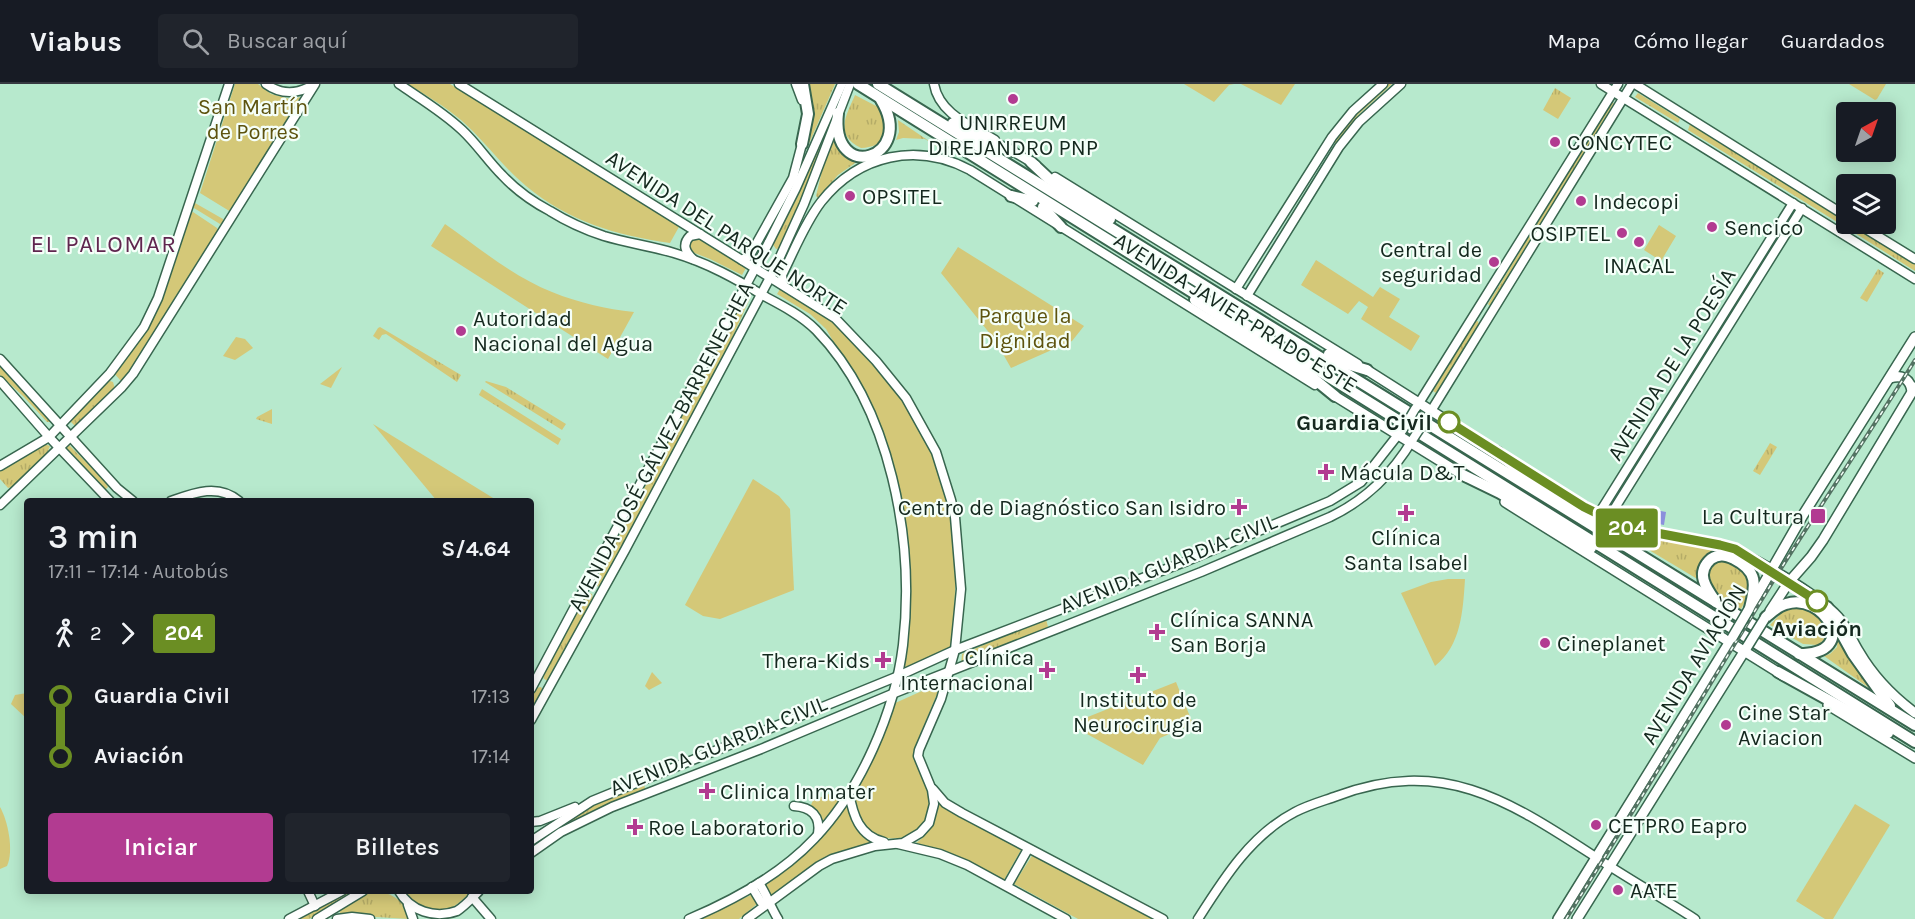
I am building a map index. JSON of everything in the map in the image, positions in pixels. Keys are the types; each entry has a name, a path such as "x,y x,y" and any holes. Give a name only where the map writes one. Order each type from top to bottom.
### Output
{"highway":[{"path":"802,144 808,114 803,84"},
{"name":"AVENIDA JAVIER PRADO ESTE","path":"858,84 1915,742"},
{"name":"AVENIDA JAVIER PRADO ESTE","path":"878,84 1915,725"},
{"path":"837,113 837,134 843,146 857,155 866,157 874,154 885,144 890,128 887,111 879,97"},
{"path":"911,105 935,113 983,139 1012,151"},
{"path":"936,132 971,161 1038,204 1097,239 1126,250"},
{"path":"1030,162 1042,174 1106,216 1143,246"},
{"path":"1011,196 1038,204 1060,227"},
{"path":"1168,276 1211,312 1302,369 1335,396"},
{"path":"1203,284 1239,298 1338,359 1367,370"},
{"path":"1497,452 1512,465 1617,534 1647,561"},
{"path":"1461,474 1500,493 1597,551 1632,565"},
{"path":"1718,604 1705,585 1703,570 1711,558 1724,556 1743,565 1751,574 1754,587 1750,609"},
{"path":"1766,617 1784,604 1798,602 1816,609 1828,619 1833,634 1827,647 1814,654 1799,654"},
{"path":"1827,607 1865,673 1898,715"},
{"path":"1778,672 1915,749"}],"main road":[{"path":"0,466 48,436 60,425 110,373 144,327 158,298 229,84"},
{"path":"266,84 280,91 295,93 314,84"},
{"path":"0,505 133,374 314,84"},
{"name":"AVENIDA DEL PARQUE NORTE","path":"399,84 440,111 462,130 502,176 550,212 603,236 673,253 709,265 799,316 816,330 842,363 871,415 883,444 896,489 906,588 903,645 892,694 873,750 849,793 817,835 798,854 756,885 724,904 689,919"},
{"name":"AVENIDA DEL PARQUE NORTE","path":"459,84 835,318 876,361 906,398 936,452 951,500 961,589 951,671 918,756 930,784 934,804 929,823 915,837 892,844"},
{"path":"766,228 781,218 802,144 804,108 796,84"},
{"name":"AVENIDA JOSÉ GÁLVEZ BARRENECHEA","path":"534,684 756,268 842,90 850,84"},
{"name":"AVENIDA JAVIER PRADO ESTE","path":"934,84 938,99 944,108 1367,370 1417,406 1497,452 1598,515 1632,529 1735,549 1789,582 1827,607 1842,622 1861,657 1880,682 1915,712"},
{"path":"1236,289 1332,136 1353,111 1383,84"},
{"path":"1247,296 1339,147 1359,122 1401,84"},
{"path":"1601,84 1616,88 1623,98 1836,229"},
{"path":"1634,84 1836,210"},
{"name":"AVENIDA GUARDIA CIVIL","path":"534,850 561,832 612,807 1201,572 1349,508 1372,492 1412,441 1623,98 1634,84"},
{"name":"AVENIDA GUARDIA CIVIL","path":"534,839 592,801 955,651 1286,520 1330,501 1361,482 1400,433 1616,88"},
{"name":"AVENIDA JOSÉ GÁLVEZ BARRENECHEA","path":"534,715 595,606 785,246 815,176 837,113 842,90"},
{"path":"1684,134 1683,124 1692,120"},
{"name":"AVENIDA JAVIER PRADO ESTE","path":"776,302 773,296 774,291 779,286 784,286 782,275 812,217 830,192 848,176 866,165 904,155 950,160 970,170 1335,396 1400,433 1461,474 1731,640 1846,716 1915,758"},
{"path":"812,217 815,176"},
{"path":"742,260 750,255 793,178"},
{"name":"AVENIDA DE LA POESÍA","path":"1598,515 1793,203"},
{"name":"AVENIDA DE LA POESÍA","path":"1608,519 1802,208"},
{"path":"769,242 769,248 778,253 807,226"},
{"path":"695,260 688,255 685,244 690,236 700,234"},
{"path":"1843,234 1915,279"},
{"path":"1874,234 1915,259"},
{"name":"AVENIDA AVIACIÓN","path":"1558,919 1750,609 1803,515 1915,337"},
{"path":"0,359 70,438 129,498"},
{"path":"1890,378 1903,377 1914,389"},
{"path":"0,381 106,498"},
{"name":"AVENIDA AVIACIÓN","path":"1577,919 1766,617 1789,582 1823,540 1914,389"},
{"path":"1632,461 1640,467"},
{"path":"110,498 117,488"},
{"path":"180,498 195,493 215,491 226,493 234,498"},
{"path":"1286,520 1291,533"},
{"path":"593,573 593,583 596,587 600,588 606,583"},
{"path":"580,596 587,590 593,590 596,597 595,606"},
{"path":"536,680 550,687"},
{"path":"1198,919 1246,850 1273,826 1297,811 1355,789 1380,783 1419,781 1441,783 1476,791 1512,805 1695,919"},
{"path":"930,784 945,802 1028,849 1163,919"},
{"path":"849,793 854,816 870,837 947,857 1007,886 1065,919"},
{"path":"534,822 592,801"},
{"path":"794,806 810,809 815,814 819,828 817,835"},
{"path":"747,919 832,859 875,846 892,844"},
{"path":"1007,886 1028,849"},
{"path":"756,885 761,902 768,903 778,919"},
{"path":"309,894 315,906"},
{"path":"289,919 337,894"},
{"path":"316,919 358,894"},
{"path":"451,919 476,894 491,919"},
{"path":"403,898 419,912 435,916 446,916 459,910"},
{"path":"403,898 413,919"},
{"path":"337,919 352,917 370,919"}],"green space":[{"name":"San Martín de Porres","path":"235,84 258,84 271,94 290,99 301,97 231,212 200,193"},
{"path":"407,84 450,84 680,225 670,243 612,231 559,209 517,178 461,120"},
{"path":"806,84 835,84 808,146 806,144 811,107"},
{"path":"1184,84 1234,84 1229,85 1214,102"},
{"path":"1241,84 1295,84 1281,105"},
{"path":"1386,84 1392,84 1358,115 1338,145 1333,141 1361,107"},
{"path":"1849,84 1886,84 1875,100"},
{"path":"1555,88 1571,98 1558,119 1543,110"},
{"path":"1638,93 1680,119 1678,123 1635,97"},
{"path":"855,95 878,107 885,114 884,134 879,142 869,147 861,148 853,143 845,131 844,124"},
{"path":"1611,102 1614,103 1600,126 1600,130 1490,306 1488,304"},
{"path":"898,120 945,152 925,139 896,140 899,132"},
{"path":"1690,124 1836,214 1836,221 1688,130"},
{"path":"830,137 842,151 861,159 838,175 818,198 816,196"},
{"path":"817,147 820,147 800,206 780,248 776,249 772,243 797,198"},
{"path":"195,203 223,219 223,223 220,224 194,208"},
{"path":"193,212 218,231 125,380 120,380 114,373 144,331 190,214"},
{"path":"445,224 497,261 538,286 582,302 634,312 608,359 431,246"},
{"path":"1659,225 1676,236 1661,261 1644,250"},
{"path":"1856,234 1868,234 1915,264 1915,271"},
{"path":"700,238 746,268 742,275 692,252 689,246 691,240"},
{"name":"Parque la Dignidad","path":"958,247 1084,326 1072,341 1011,368 995,340 941,273"},
{"path":"1316,260 1373,297 1380,287 1400,299 1389,317 1420,336 1411,351 1361,319 1368,307 1359,301 1348,314 1301,285"},
{"path":"1878,269 1884,273 1867,302 1860,298"},
{"path":"780,289 838,326 885,376 902,400 938,466 949,508 956,572 952,649 902,672 909,631 907,570 901,501 888,445 865,395 826,329 810,314 777,294"},
{"path":"746,293 751,296 731,340 602,584 600,587 597,586 597,579"},
{"path":"1478,321 1479,326 1436,393 1433,391 1474,322"},
{"path":"380,327 461,375 457,382 386,334 382,335 379,340 373,336"},
{"path":"236,337 245,339 253,348 235,360 223,356"},
{"path":"0,366 51,422 47,422 0,375"},
{"path":"342,367 331,388 320,384"},
{"path":"107,380 113,382 115,389 75,426 69,420"},
{"path":"486,381 506,387 566,424 562,430"},
{"path":"482,389 561,439 558,445 479,395"},
{"path":"272,409 272,424 256,419 257,417"},
{"path":"373,424 493,498 435,498"},
{"path":"1770,443 1777,447 1760,475 1753,471"},
{"path":"44,444 50,446 47,453 14,486 8,488 0,479 0,469"},
{"path":"69,445 105,481 108,487 105,490 67,449"},
{"path":"753,479 779,496 790,509 794,590 720,619 703,616 685,605"},
{"path":"1619,532 1719,551 1709,554 1699,565 1699,580"},
{"path":"1719,559 1737,567 1747,577 1748,591 1741,609 1718,593 1711,584 1707,569"},
{"path":"1465,579 1463,603 1455,638 1444,658 1435,666 1401,593 1431,582"},
{"path":"589,593 592,594 593,599 548,681 543,676 582,597"},
{"path":"1797,607 1810,610 1827,623 1828,636 1818,645 1803,644 1770,625 1783,611"},
{"path":"1046,619 1048,627 961,664 962,654"},
{"path":"1838,633 1851,660 1872,690 1824,656 1837,647"},
{"path":"652,672 662,683 649,690 645,686"},
{"path":"942,682 914,749 928,792 929,807 924,822 915,832 903,837 890,838 877,835 866,829 858,818 855,803 859,783 875,751 893,704"},
{"path":"1176,682 1193,724 1160,738 1143,765 1078,729 1077,725 1080,720"},
{"path":"541,687 544,692 534,710 534,690"},
{"path":"24,694 24,716 11,704 15,695"},
{"path":"644,783 645,789 642,792 534,847 534,842 590,807"},
{"path":"832,793 839,801 824,821 821,820 811,805 813,800"},
{"path":"939,802 1021,850 1004,880 940,850 916,843 926,835 932,825"},
{"path":"848,803 855,825 872,842 821,859 772,896 764,886 789,867"},
{"path":"1855,804 1890,825 1833,919 1825,919 1796,901"},
{"path":"0,807 8,828 10,852 7,866 0,869"},
{"path":"1033,854 1156,919 1078,919 1014,884"},
{"path":"342,894 353,894 309,919 295,919"},
{"path":"361,894 386,894 400,901 410,919 341,915 339,910"},
{"path":"406,894 468,894 443,911 424,908"},
{"path":"753,894 758,903 739,919 700,919"}],"water":[{"path":"1645,508 1666,512 1664,525 1643,521"}],"railway":[{"path":"1566,919 1775,578 1915,360"}],"bus line":[{"name":"204","path":"1449,422 1598,515 1625,527 1735,549 1817,601"}],"place":[{"name":"UNIRREUM DIREJANDRO PNP","path":"1013,99"},
{"name":"CONCYTEC","path":"1555,142"},
{"name":"OPSITEL","path":"850,196"},
{"name":"Indecopi","path":"1581,201"},
{"name":"Sencico","path":"1712,227"},
{"name":"OSIPTEL","path":"1622,233"},
{"name":"INACAL","path":"1639,242"},
{"name":"Central de seguridad","path":"1494,262"},
{"name":"Autoridad Nacional del Agua","path":"461,331"},
{"name":"Guardia Civil","path":"1449,422"},
{"name":"Mácula D&T","path":"1326,472"},
{"name":"Centro de Diagnóstico San Isidro","path":"1239,507"},
{"name":"Clínica Santa Isabel","path":"1406,513"},
{"name":"La Cultura","path":"1818,516"},
{"name":"Aviación","path":"1817,601"},
{"name":"Clínica SANNA San Borja","path":"1157,632"},
{"name":"Cineplanet","path":"1545,643"},
{"name":"Thera-Kids","path":"883,660"},
{"name":"Clínica Internacional","path":"1047,670"},
{"name":"Instituto de Neurocirugia","path":"1138,675"},
{"name":"Cine Star Aviacion","path":"1726,725"},
{"name":"Clinica Inmater","path":"707,791"},
{"name":"CETPRO Eapro","path":"1596,825"},
{"name":"Roe Laboratorio","path":"635,827"},
{"name":"AATE","path":"1618,890"}],"district":[{"name":"EL PALOMAR","path":"104,244"}]}
